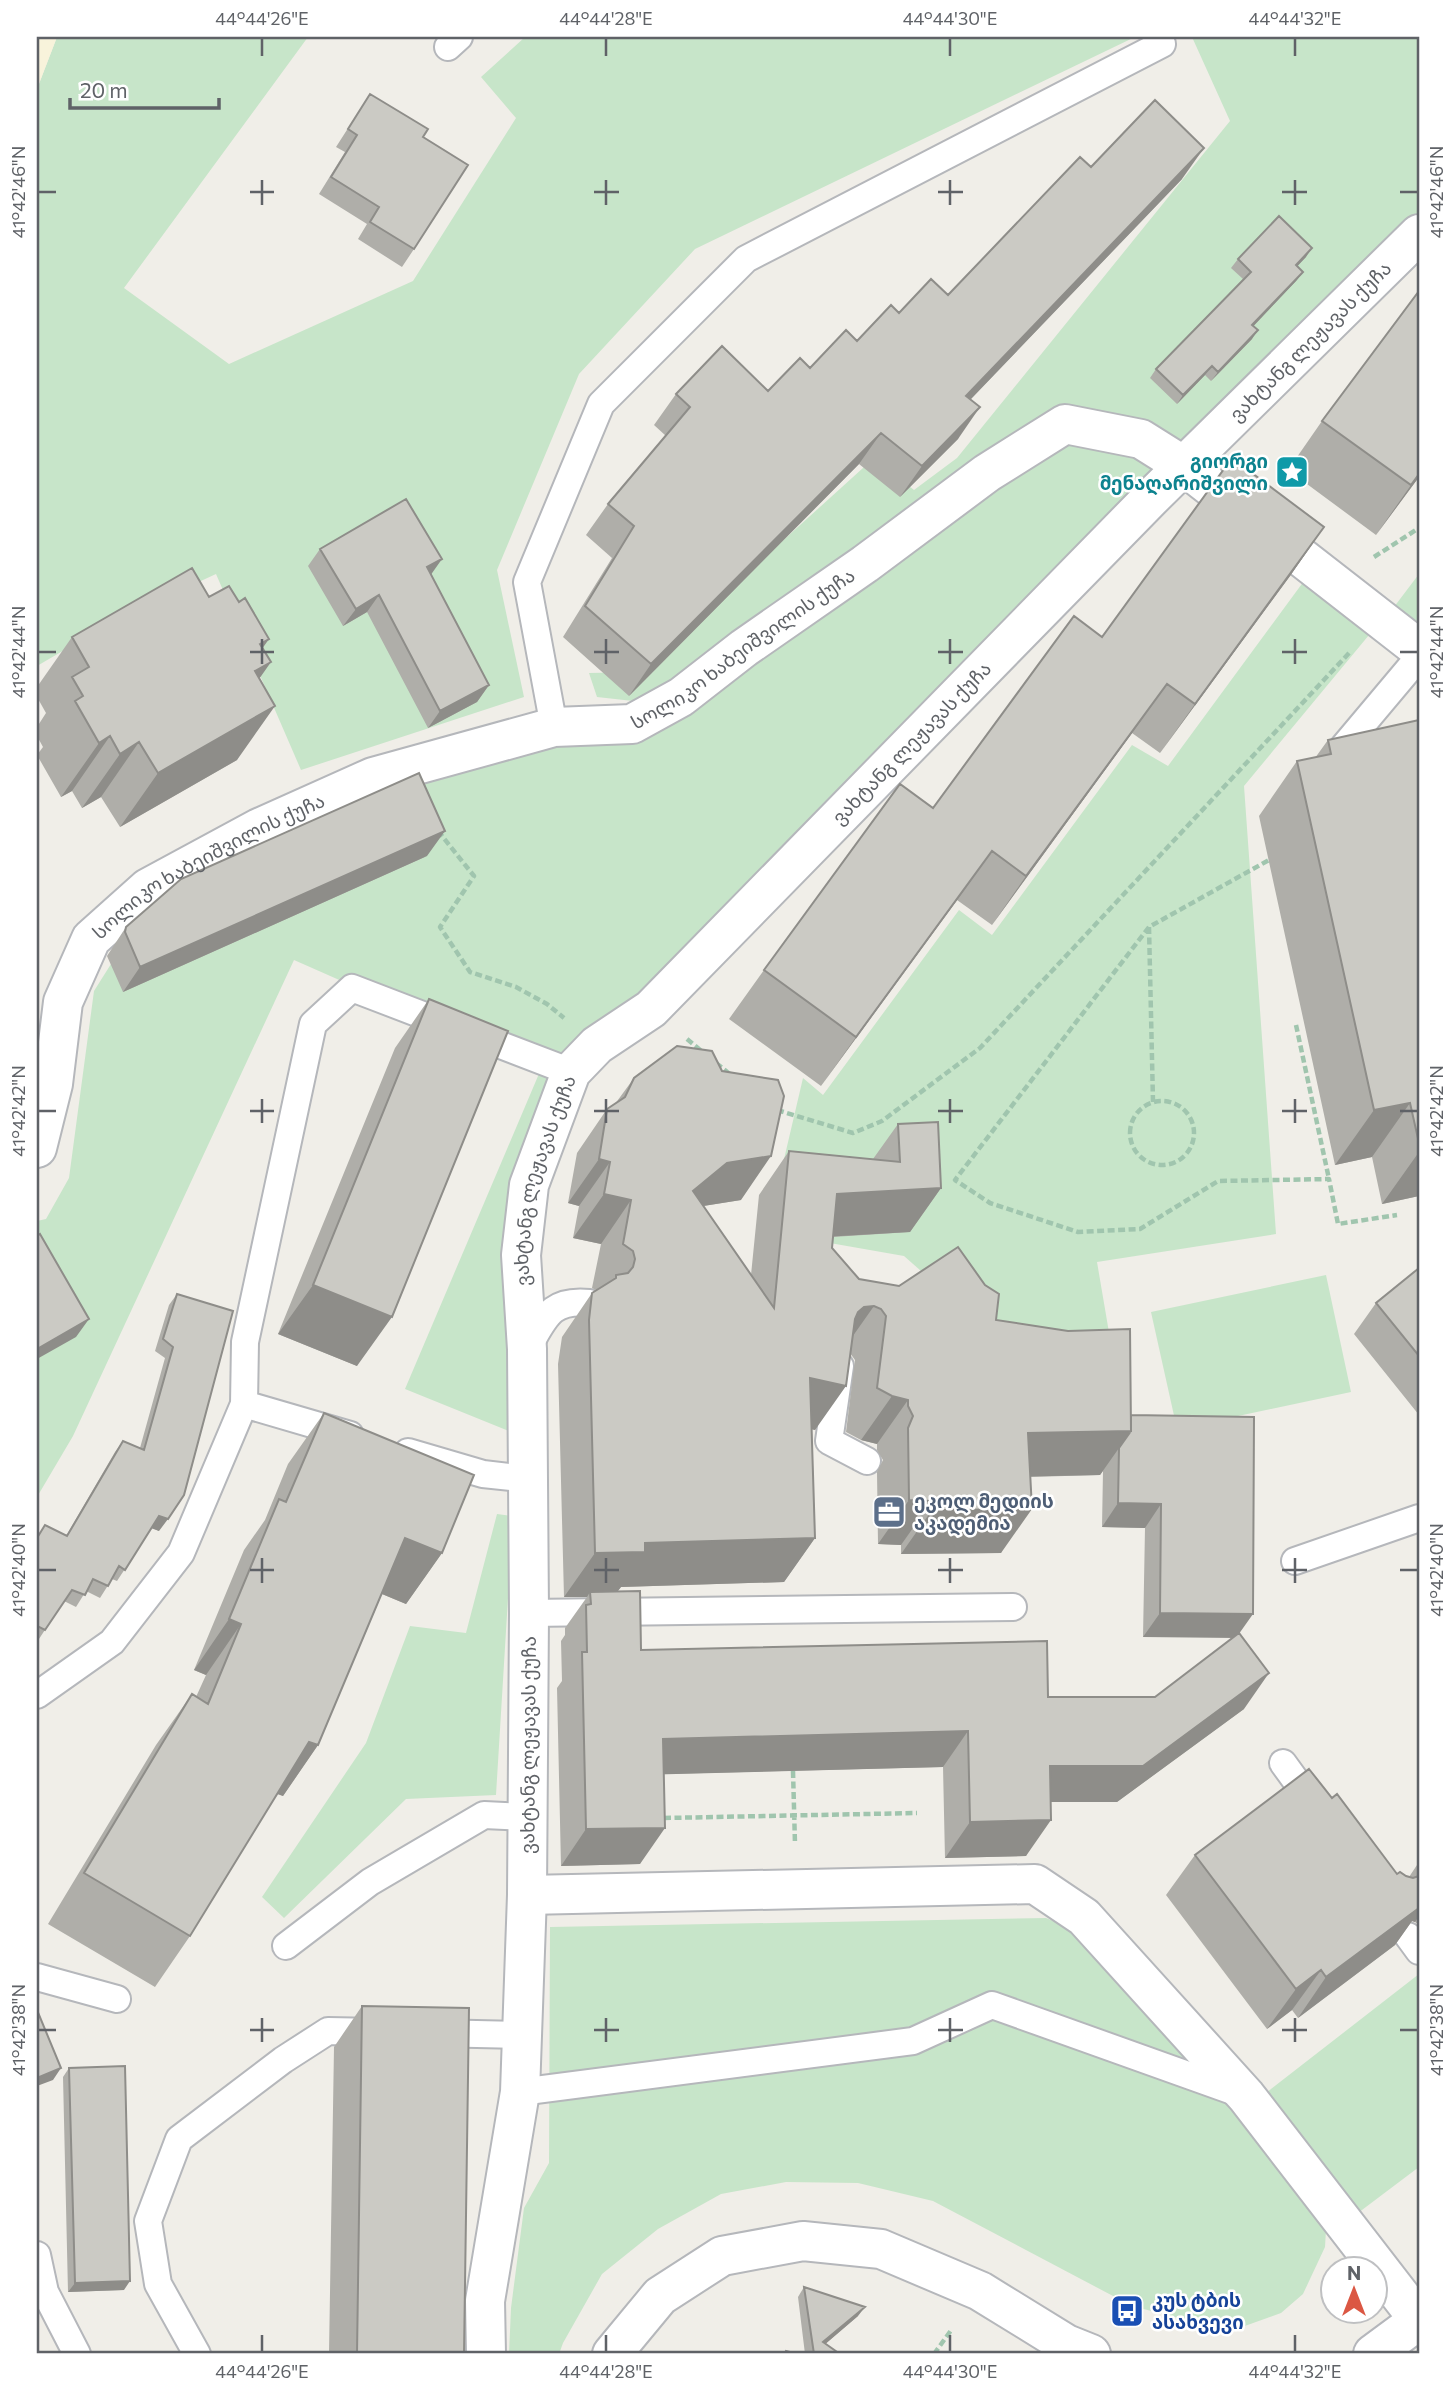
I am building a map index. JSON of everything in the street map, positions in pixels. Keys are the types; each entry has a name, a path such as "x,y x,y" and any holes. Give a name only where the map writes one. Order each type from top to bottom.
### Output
{"street":[{"name":"ვახტანგ ლეჟავას ქუჩა","path":"486,2354 485,2301 520,2092 527,1895 527,1349 521,1255 529,1185 571,1072 597,1045 651,1009 1184,466 1419,234"},
{"name":"სოლიკო ხაბეიშვილის ქუჩა","path":"37,1148 53,1084 63,1002 91,939 148,888 247,834 373,777 554,727 632,724 681,697 744,648 987,473 1065,424 1142,439 1184,466 1419,649"},
{"path":"527,1895 1035,1884 1084,1917 1246,2096 1419,2320 1373,2354"},
{"path":"612,2354 660,2297 722,2256 803,2241 881,2249 980,2291 1066,2344 1091,2354"}],"lane":[{"path":"554,727 527,582 601,404 746,259 1162,44"},
{"path":"1335,757 1419,657"},
{"path":"37,1695 112,1643 181,1553 244,1404 245,1342 313,1024 352,988 571,1072"},
{"path":"527,1349 547,1316 558,1305 572,1301 589,1303"},
{"path":"839,1364 829,1441 867,1461"},
{"path":"244,1404 483,1474 528,1479"},
{"path":"1294,1561 1419,1518"},
{"path":"529,1613 1013,1607"},
{"path":"1283,1763 1330,1828"},
{"path":"286,1946 369,1882 484,1815 527,1817"},
{"path":"37,1978 117,1999"},
{"path":"520,2092 914,2041 992,2006 1246,2096"},
{"path":"197,2354 158,2284 148,2221 179,2138 283,2060 328,2031 522,2035"},
{"path":"37,2255 45,2291 77,2354"}],"path":[{"path":"772,1108 853,1133 882,1121 980,1048 1381,619"},
{"path":"407,768 418,807 474,876 440,927 471,972 516,987 547,1004 597,1045"},
{"path":"1269,860 1149,927 955,1180 990,1203 1078,1232 1140,1229 1218,1181 1329,1180"},
{"path":"1149,927 1153,1102"},
{"path":"651,1009 741,1084"},
{"path":"1296,1025 1339,1224 1397,1215"},
{"path":"1164,1101 1184,1110 1194,1130 1189,1151 1171,1164 1160,1165 1141,1158 1130,1141 1136,1112 1153,1102 1164,1101"},
{"path":"793,1772 795,1849"},
{"path":"664,1818 917,1813"}],"green space":[{"path":"57,37 308,37 124,288 229,364 413,281 516,118 481,77 525,37 1135,37 695,249 579,374 497,570 524,697 301,770 216,574 114,621 37,666 37,89"},
{"path":"1192,37 1419,37 1419,234 1186,451 1161,428 1081,412 672,683 633,701 597,697 589,673 638,672 874,458 914,490 957,458 1230,121"},
{"path":"1066,437 1093,437 1166,470 598,1049 516,1241 516,1434 405,1389 541,1069 294,960 73,1436 37,1497 37,1221 46,1219 69,1178 94,991 140,918 323,816 551,740 628,736"},
{"path":"1419,574 1419,627 1394,607"},
{"path":"1304,581 1369,635 1244,786 1276,1234 1097,1262 1112,1350 1005,1345 904,1256 767,1232 803,1078 823,1095 959,910 992,935 1132,745 1168,766"},
{"path":"1326,1275 1351,1392 1177,1429 1151,1312"},
{"path":"497,1514 513,1516 496,1795 406,1799 284,1918 262,1897 366,1743 410,1626 466,1633"},
{"path":"1046,1918 1085,1934 1327,2213 1325,2247 1303,2294 1281,2313 1242,2327 1186,2320 1132,2306 933,2201 858,2183 786,2182 721,2194 658,2229 602,2274 559,2354 509,2354 511,2308 524,2208 549,2163 550,1927"},
{"path":"1419,1974 1419,2167 1354,2216 1262,2096"}],"sand":[{"path":"37,37 57,37 37,89"}],"building":[{"path":"370,94 428,129 423,137 468,165 414,249 370,222 379,207 331,177 357,135 348,129"},
{"path":"1155,100 1204,148 966,396 980,407 922,466 881,433 651,664 585,606 634,526 608,504 690,407 676,394 722,346 768,391 800,358 810,368 846,330 857,341 891,305 899,313 931,279 948,295 1080,157 1091,167"},
{"path":"1279,216 1312,248 1296,265 1303,272 1252,325 1258,330 1218,372 1212,366 1183,395 1156,369 1251,272 1238,259"},
{"path":"1419,291 1419,474 1411,485 1322,421"},
{"path":"1232,458 1324,527 1195,704 1167,684 1026,876 992,851 856,1037 764,970 900,784 933,808 1074,616 1102,637"},
{"path":"406,499 442,559 427,567 489,685 440,711 379,595 356,609 320,549"},
{"path":"192,568 209,597 229,586 239,602 245,598 269,639 260,644 271,662 255,671 275,706 158,773 139,742 120,754 110,736 99,743 75,701 83,696 72,677 89,667 72,637"},
{"path":"1419,720 1419,1143 1410,1103 1374,1110 1297,761 1331,754 1328,740"},
{"path":"419,773 445,831 140,967 125,932 126,927 181,879"},
{"path":"429,999 508,1031 392,1317 313,1285"},
{"path":"677,1046 712,1051 722,1071 778,1080 784,1096 771,1156 727,1163 693,1191 774,1308 789,1151 900,1162 898,1124 938,1122 941,1188 837,1194 832,1248 859,1279 899,1286 958,1247 985,1285 999,1294 996,1320 1068,1331 1130,1329 1131,1431 1028,1433 1032,1509 932,1510 932,1501 909,1500 908,1428 913,1416 908,1400 877,1388 886,1316 881,1309 874,1306 864,1307 855,1319 846,1386 810,1378 815,1538 645,1543 645,1552 595,1553 589,1320 592,1293 616,1278 616,1275 628,1273 635,1259 633,1251 623,1244 631,1200 604,1194 610,1162 599,1159 607,1109 625,1097 634,1078"},
{"path":"40,1234 89,1319 37,1349 37,1236"},
{"path":"1419,1268 1419,1356 1376,1303"},
{"path":"177,1294 233,1311 184,1495 168,1519 159,1516 125,1570 119,1566 108,1586 93,1579 85,1595 72,1590 45,1630 37,1626 37,1538 45,1525 67,1536 123,1441 144,1450 173,1347 163,1339"},
{"path":"324,1413 474,1475 442,1553 405,1538 318,1745 309,1742 190,1936 84,1873 192,1694 208,1704 241,1624 229,1619 279,1499 286,1502"},
{"path":"1131,1415 1254,1417 1253,1614 1160,1613 1161,1504 1118,1503 1119,1448 1131,1431"},
{"path":"640,1591 641,1650 1047,1641 1048,1697 1155,1697 1239,1633 1269,1673 1143,1766 1050,1766 1051,1820 970,1822 968,1731 663,1739 665,1828 586,1829 582,1652 587,1652 586,1605 591,1604 590,1592"},
{"path":"1309,1769 1332,1798 1337,1794 1397,1874 1400,1872 1413,1878 1419,1876 1419,1908 1326,1977 1321,1970 1296,1989 1195,1855"},
{"path":"362,2006 469,2008 464,2354 357,2354"},
{"path":"37,2010 61,2068 37,2078"},
{"path":"125,2066 130,2281 75,2283 69,2068"},
{"path":"804,2287 865,2307 823,2342 840,2354 814,2354"}],"place":[{"name":"გიორგი მენაღარიშვილი","path":"1292,472"},
{"name":"ეკოლ მედიის აკადემია","path":"889,1512"},
{"name":"კუს ტბის ასახვევი","path":"1127,2311"}]}
